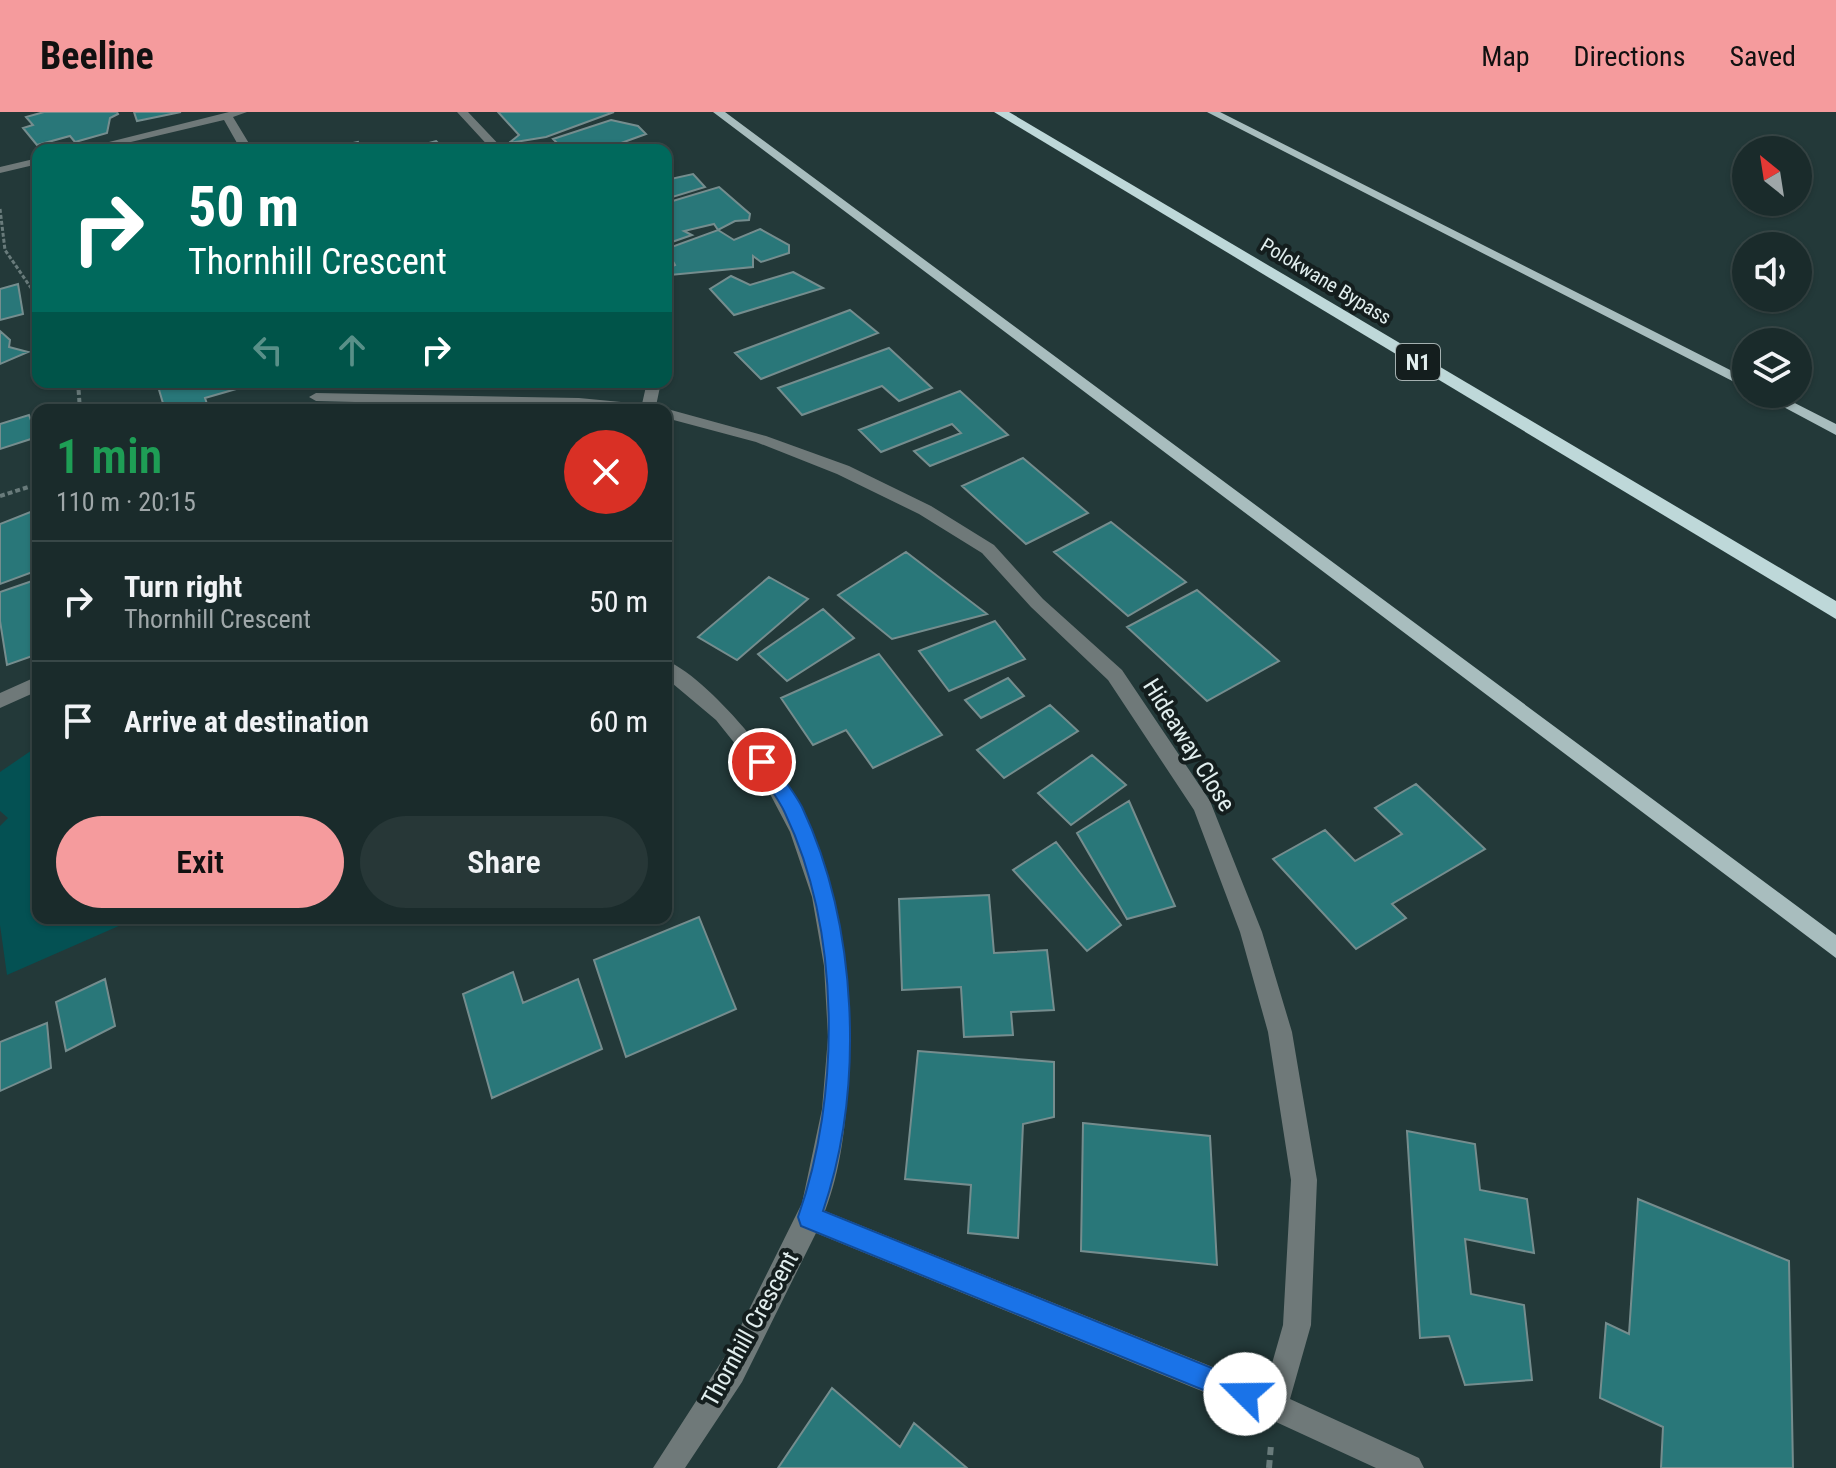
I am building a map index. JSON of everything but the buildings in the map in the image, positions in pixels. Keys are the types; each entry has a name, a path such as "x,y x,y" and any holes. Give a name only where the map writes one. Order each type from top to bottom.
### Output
{"highway":[{"name":"Polokwane Bypass","path":"1000,112 1836,611"}],"main road":[{"path":"718,112 1836,948"},
{"path":"1212,112 1732,377"},
{"path":"1793,408 1836,430"}],"street":[{"path":"108,144 242,112"},
{"path":"462,112 492,144"},
{"path":"227,116 243,144"},
{"path":"0,170 32,162"},
{"name":"Hideaway Close","path":"316,397 598,404"},
{"name":"Hideaway Close","path":"672,415 761,439 843,470 925,510 988,549 1037,603 1115,675 1203,807 1251,932 1280,1032 1304,1180 1297,1325 1274,1406"},
{"name":"Thornhill Crescent","path":"668,1468 732,1372 809,1217 822,1181 838,1069 837,970 822,884 793,809 747,738 703,693 672,672"},
{"path":"0,701 32,686"},
{"path":"809,1217 1274,1406 1409,1468"}],"path":[{"path":"0,209 5,250 32,289"},
{"path":"0,496 32,486"}],"shaded area":[{"path":"32,750 32,924 123,924 7,975 0,925 0,826 8,818 0,811 0,772"}],"route":[{"path":"762,762 793,809 822,884 837,970 838,1069 822,1181 809,1217 1245,1394"}]}
